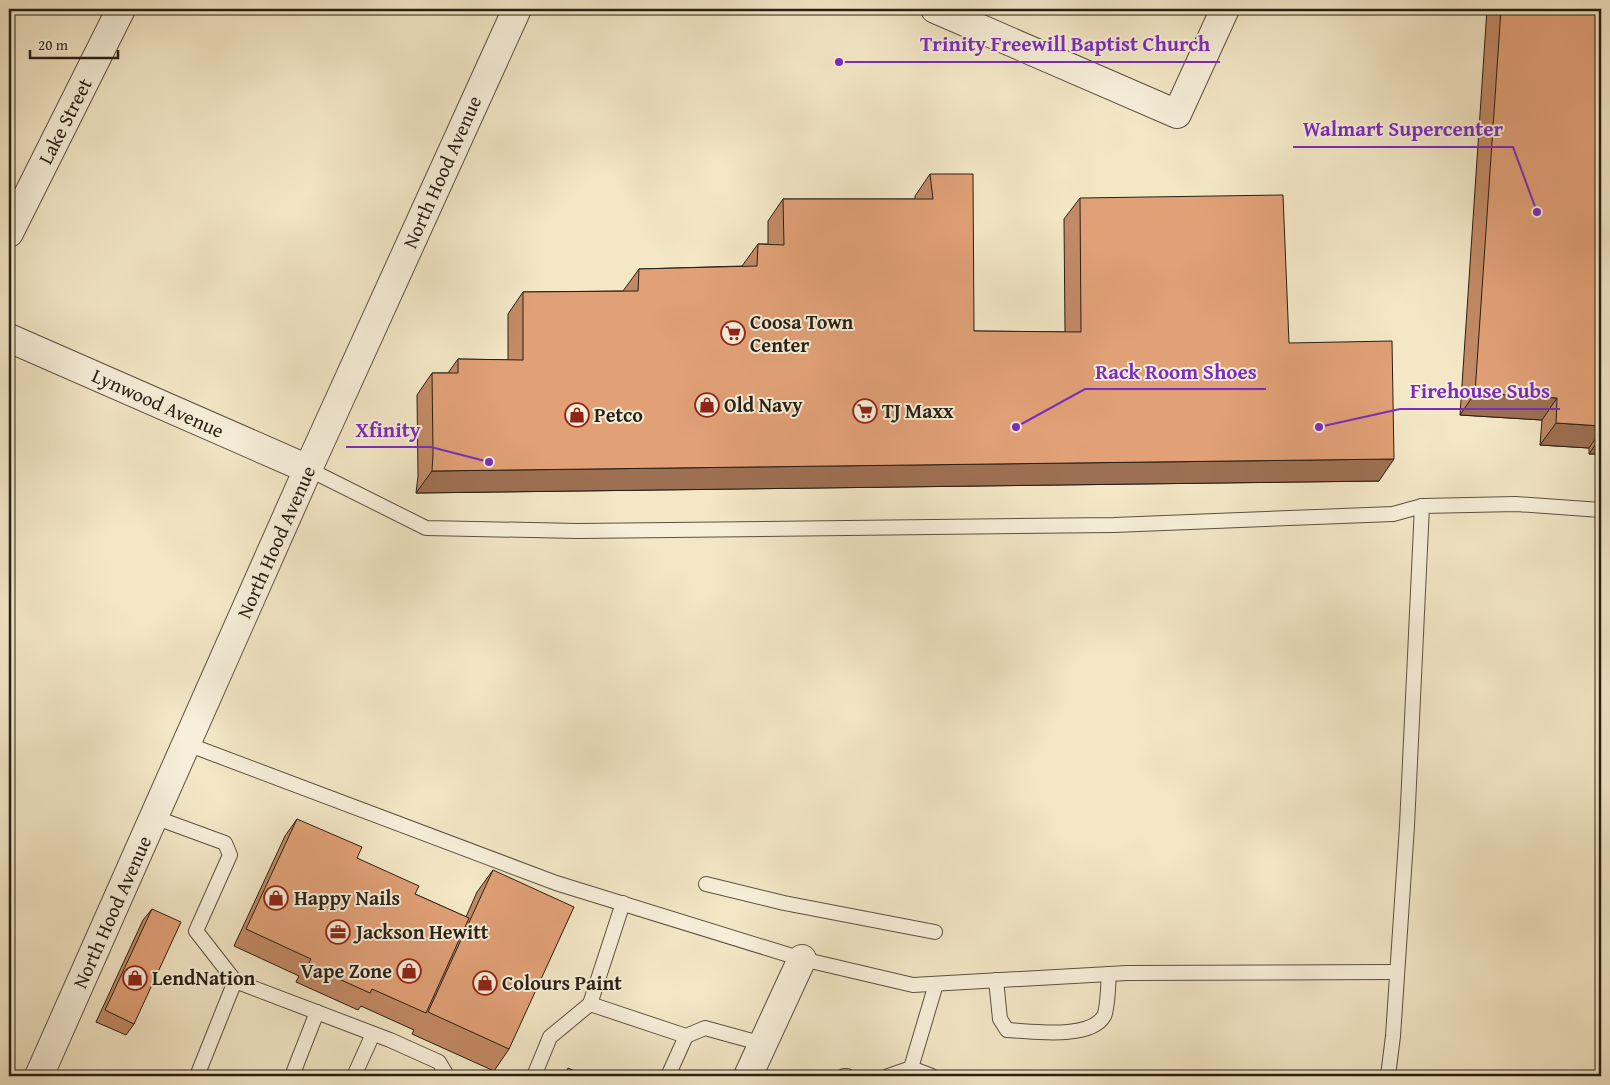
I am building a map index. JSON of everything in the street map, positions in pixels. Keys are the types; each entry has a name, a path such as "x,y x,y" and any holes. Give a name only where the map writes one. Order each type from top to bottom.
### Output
{"street":[{"name":"Lake Street","path":"9,233 121,9"},
{"name":"North Hood Avenue","path":"39,1076 308,469 517,9"},
{"path":"935,9 1177,114 1225,9"},
{"name":"Lynwood Avenue","path":"9,338 308,469"},
{"path":"748,1076 802,959"}],"lane":[{"path":"308,469 426,528 588,531 1114,525 1393,514 1422,506 1516,504 1601,510"},
{"path":"1388,1076 1393,1036 1407,826 1422,506"},
{"path":"187,744 556,883 802,959 913,985 1108,974 1397,972"},
{"path":"154,817 225,843 230,854 196,931 235,980 439,1062 445,1072 444,1076"},
{"path":"706,884 784,903 935,932"},
{"path":"534,1076 550,1037 590,1004 623,903"},
{"path":"996,980 1000,1019 1007,1030 1071,1032 1085,1030 1097,1024 1105,1015 1108,974"},
{"path":"197,1076 235,980"},
{"path":"911,1068 936,984"},
{"path":"590,1004 686,1036 705,1028 763,1044"},
{"path":"292,1076 317,1012"},
{"path":"354,1076 373,1034"},
{"path":"668,1076 686,1036"},
{"path":"888,1076 911,1068 932,1076"}],"building":[{"path":"1501,9 1601,9 1601,426 1556,423 1557,398 1475,393"},
{"name":"Coosa Town Center","path":"930,174 973,174 974,331 1081,332 1080,198 1283,195 1289,343 1392,341 1394,459 432,471 432,373 458,373 458,359 523,360 523,292 638,291 639,269 757,266 758,244 784,245 783,199 933,199"},
{"path":"297,819 362,847 357,858 419,886 415,894 469,918 426,1013 372,989 370,993 308,965 311,959 246,929"},
{"name":"Colours Paint","path":"493,870 574,907 509,1049 428,1012"},
{"name":"LendNation","path":"152,909 181,922 134,1024 105,1010"},
{"path":"568,1068 586,1076 564,1076"}],"place":[{"name":"Trinity Freewill Baptist Church","path":"839,62"},
{"name":"Walmart Supercenter","path":"1537,212"},
{"name":"Coosa Town Center","path":"733,333"},
{"name":"Old Navy","path":"707,405"},
{"name":"TJ Maxx","path":"865,411"},
{"name":"Petco","path":"577,415"},
{"name":"Rack Room Shoes","path":"1016,427"},
{"name":"Firehouse Subs","path":"1319,427"},
{"name":"Xfinity","path":"489,462"},
{"name":"Happy Nails","path":"276,898"},
{"name":"Jackson Hewitt","path":"338,932"},
{"name":"Vape Zone","path":"409,971"},
{"name":"LendNation","path":"135,978"},
{"name":"Colours Paint","path":"485,983"}]}
